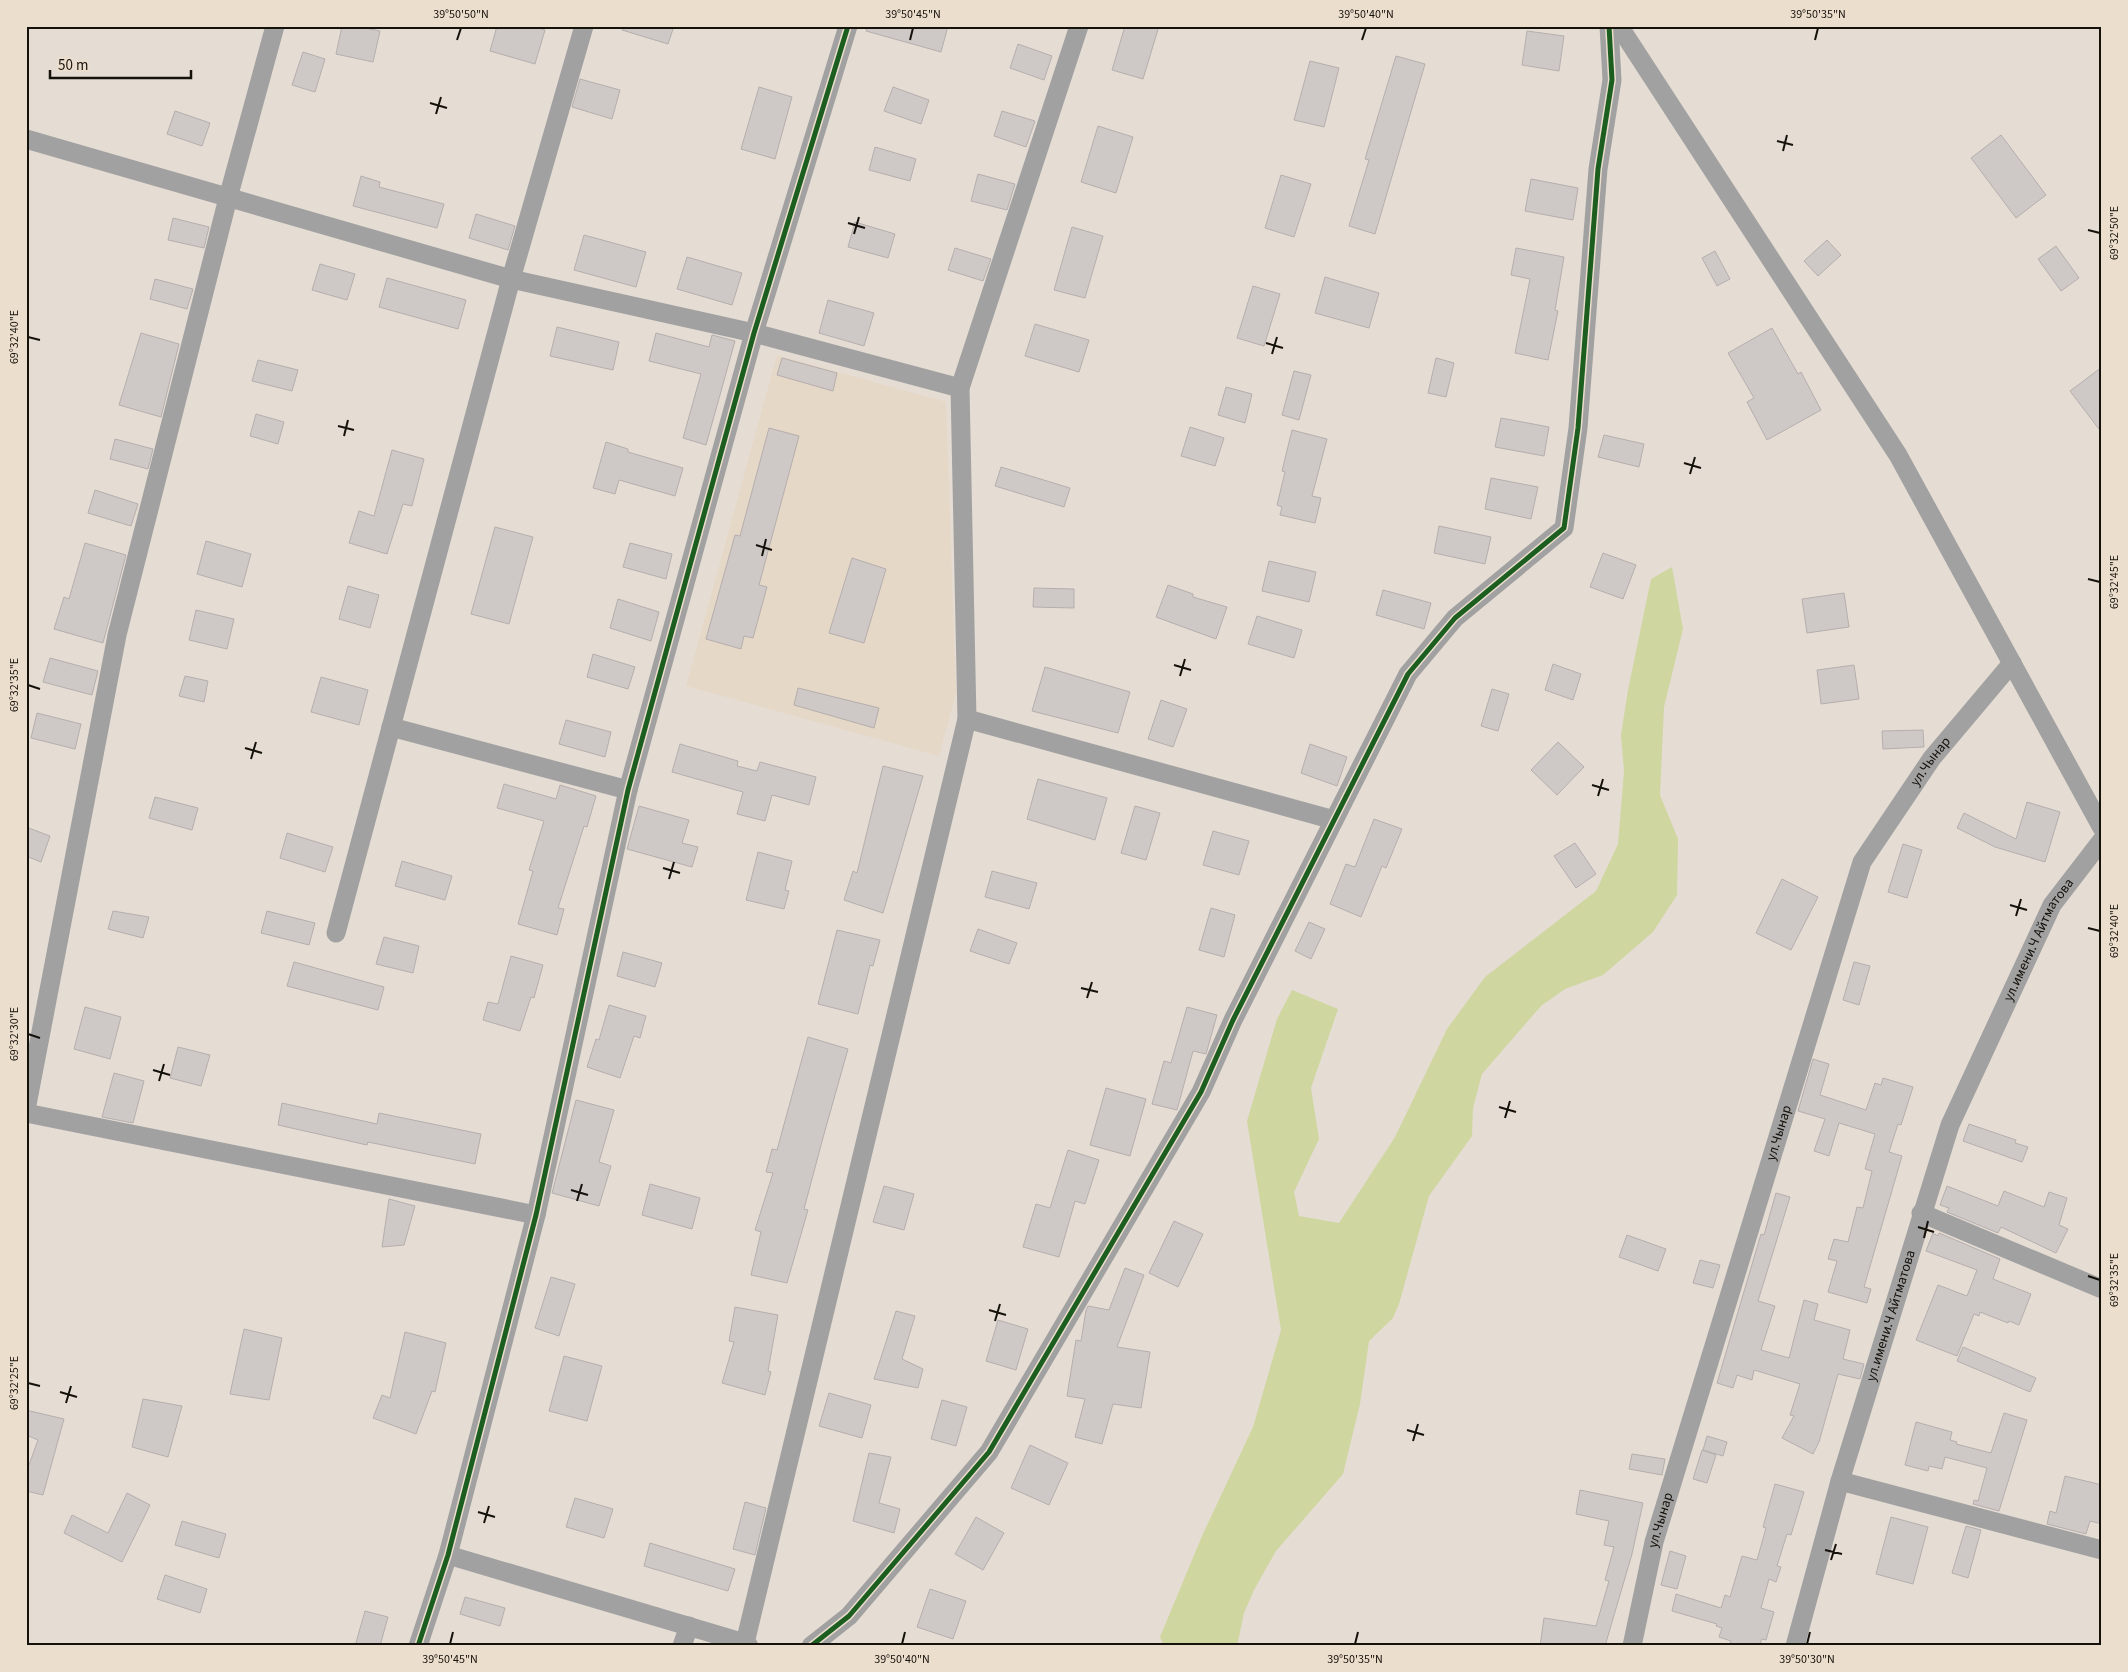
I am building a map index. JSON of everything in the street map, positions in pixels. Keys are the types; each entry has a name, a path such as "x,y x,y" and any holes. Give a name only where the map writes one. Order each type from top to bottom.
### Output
{"street":[{"path":"275,26 228,198 117,635 26,1112 536,1215"},
{"path":"336,933 511,279 584,26"},
{"path":"418,1646 448,1555 536,1215 628,790 754,334 848,26"},
{"path":"448,1555 747,1644 967,719 960,388 1079,26"},
{"path":"810,1646 849,1616 989,1452 1201,1092 1233,1020 1408,674 1456,618 1564,528 1578,428 1598,169 1612,80 1609,26"},
{"path":"1619,26 1898,455 2102,828"},
{"path":"26,139 511,279 754,334 960,388"},
{"name":"ул.Чынар","path":"1632,1646 1654,1542 1862,862 1932,758 2012,663"},
{"path":"967,719 1334,820"},
{"path":"391,727 628,790"},
{"name":"ул.имени.Ч Айтматова","path":"1795,1646 1840,1481 1921,1213 1950,1125 2052,904 2102,840"},
{"path":"1921,1213 2102,1289"},
{"path":"1840,1481 2102,1550"},
{"path":"682,1646 689,1626"}],"shaded area":[{"path":"777,355 946,402 956,693 939,756 686,686"}],"green space":[{"path":"1672,567 1683,629 1664,707 1660,795 1678,839 1677,895 1653,932 1603,975 1565,989 1541,1006 1482,1074 1473,1108 1472,1136 1429,1196 1399,1304 1393,1318 1369,1341 1360,1404 1343,1474 1276,1551 1254,1590 1244,1613 1237,1646 1164,1646 1160,1637 1202,1536 1253,1427 1281,1330 1247,1121 1277,1019 1292,990 1338,1009 1311,1088 1319,1139 1294,1192 1299,1216 1339,1223 1395,1137 1447,1029 1485,977 1596,891 1618,844 1624,771 1621,735 1628,690 1651,579"}],"building":[{"path":"342,26 356,26 380,31 373,62 336,54"},
{"path":"497,26 532,26 545,30 535,64 490,51"},
{"path":"623,26 674,26 668,44 622,30"},
{"path":"867,26 948,26 941,52 866,31"},
{"path":"1125,26 1159,26 1143,79 1112,70"},
{"path":"1527,31 1564,36 1559,71 1522,65"},
{"path":"1018,44 1052,56 1044,80 1010,68"},
{"path":"303,52 325,59 315,92 292,85"},
{"path":"1396,56 1425,64 1375,234 1349,226 1369,160 1365,159"},
{"path":"1310,61 1339,68 1324,127 1294,120"},
{"path":"580,79 620,90 612,119 572,107"},
{"path":"759,87 792,97 775,159 741,149"},
{"path":"893,87 929,100 921,124 884,111"},
{"path":"175,111 210,123 202,146 167,134"},
{"path":"1002,111 1035,121 1026,147 994,136"},
{"path":"1098,126 1133,137 1116,193 1081,182"},
{"path":"2001,135 2046,195 2016,218 1971,158"},
{"path":"875,147 916,159 910,181 869,170"},
{"path":"978,174 1015,184 1007,210 971,201"},
{"path":"1281,175 1311,184 1294,237 1265,228"},
{"path":"361,176 380,182 379,187 444,204 437,228 353,206"},
{"path":"1531,179 1578,188 1573,220 1525,211"},
{"path":"476,214 515,226 508,250 469,238"},
{"path":"173,218 209,227 204,248 168,240"},
{"path":"855,222 895,234 888,258 848,247"},
{"path":"1072,227 1103,236 1085,298 1054,290"},
{"path":"584,235 646,252 636,287 574,270"},
{"path":"1827,240 1841,255 1818,276 1804,261"},
{"path":"2056,246 2079,278 2061,291 2038,259"},
{"path":"955,248 991,259 983,281 948,270"},
{"path":"1516,248 1564,257 1555,310 1558,311 1548,360 1515,353 1530,279 1511,275"},
{"path":"1715,251 1730,279 1717,286 1702,258"},
{"path":"687,257 742,273 732,305 677,289"},
{"path":"320,264 355,274 347,300 312,290"},
{"path":"1325,277 1379,293 1369,328 1315,313"},
{"path":"387,278 466,300 458,329 379,307"},
{"path":"155,279 193,289 187,309 150,299"},
{"path":"1253,286 1280,294 1264,346 1237,338"},
{"path":"828,300 874,313 864,346 819,333"},
{"path":"1035,324 1089,340 1079,372 1025,356"},
{"path":"557,327 619,342 613,370 550,356"},
{"path":"1772,328 1798,374 1801,372 1821,410 1767,440 1747,402 1754,398 1728,353"},
{"path":"141,333 179,344 161,417 119,405"},
{"path":"656,333 709,347 712,335 735,341 706,445 683,438 701,374 649,361"},
{"path":"782,358 837,373 833,391 777,375"},
{"path":"1436,358 1454,363 1446,397 1428,393"},
{"path":"258,360 298,370 292,391 252,381"},
{"path":"2102,367 2102,433 2070,391"},
{"path":"1294,371 1311,375 1299,420 1282,415"},
{"path":"1226,387 1252,394 1245,423 1218,415"},
{"path":"256,414 284,422 278,444 250,436"},
{"path":"1501,418 1549,427 1544,456 1495,447"},
{"path":"1190,427 1224,438 1215,466 1181,456"},
{"path":"769,428 799,436 759,585 767,587 753,638 744,636 741,649 706,639 735,535 740,536"},
{"path":"1292,430 1327,439 1312,496 1321,498 1315,523 1280,515 1282,507 1277,505 1285,472 1282,471"},
{"path":"1604,435 1644,444 1639,467 1598,457"},
{"path":"115,439 153,449 148,469 110,459"},
{"path":"606,442 628,449 628,452 683,468 675,496 619,480 615,494 593,488"},
{"path":"392,450 424,459 412,506 403,504 387,554 349,543 359,511 374,516"},
{"path":"1001,467 1070,488 1064,507 995,486"},
{"path":"1491,478 1538,487 1531,519 1485,509"},
{"path":"95,490 138,504 131,526 88,513"},
{"path":"1439,526 1491,537 1485,564 1434,553"},
{"path":"495,527 533,537 509,624 471,614"},
{"path":"206,541 251,554 242,587 197,574"},
{"path":"85,543 126,555 103,643 54,629 64,597 69,599"},
{"path":"630,543 672,554 666,579 623,567"},
{"path":"1603,553 1636,565 1623,599 1590,587"},
{"path":"852,558 886,569 864,643 829,633"},
{"path":"1269,561 1316,572 1309,602 1262,591"},
{"path":"1168,585 1193,594 1193,597 1227,607 1216,639 1156,617"},
{"path":"348,586 379,595 370,628 339,619"},
{"path":"1034,588 1074,589 1074,608 1033,607"},
{"path":"1383,590 1431,603 1424,629 1376,615"},
{"path":"1844,593 1849,627 1807,633 1802,599"},
{"path":"618,599 659,612 651,641 610,628"},
{"path":"196,610 234,619 227,649 189,640"},
{"path":"1257,616 1302,630 1294,658 1248,644"},
{"path":"593,654 635,667 628,689 587,677"},
{"path":"50,658 98,671 92,695 43,682"},
{"path":"1553,664 1581,674 1573,700 1545,690"},
{"path":"1854,665 1859,699 1821,704 1817,670"},
{"path":"1045,667 1130,692 1118,733 1032,711"},
{"path":"185,676 208,681 204,702 179,696"},
{"path":"321,677 368,690 359,725 311,712"},
{"path":"798,688 879,708 874,728 794,705"},
{"path":"1492,689 1509,694 1498,731 1481,726"},
{"path":"1161,700 1187,709 1173,747 1148,739"},
{"path":"37,713 81,724 75,749 31,738"},
{"path":"566,720 611,732 605,757 559,744"},
{"path":"1923,730 1924,747 1883,749 1882,731"},
{"path":"1558,742 1584,767 1557,795 1531,770"},
{"path":"680,744 738,761 737,766 757,771 760,762 816,777 809,805 772,795 765,821 737,814 743,792 672,772"},
{"path":"1310,744 1347,757 1337,786 1301,773"},
{"path":"883,766 923,776 883,913 844,900 853,871 857,873"},
{"path":"1038,779 1107,798 1095,840 1027,819"},
{"path":"504,784 556,799 560,785 596,796 587,827 584,826 558,908 564,909 557,935 518,924 533,871 529,870 544,821 497,808"},
{"path":"155,797 198,808 192,830 149,818"},
{"path":"2027,802 2060,812 2045,862 1995,847 1957,828 1964,813 2016,839"},
{"path":"639,806 689,820 682,843 698,847 692,867 627,849"},
{"path":"1135,806 1160,813 1146,860 1121,853"},
{"path":"1374,819 1402,829 1386,868 1382,866 1361,917 1330,904 1346,864 1355,867"},
{"path":"26,827 50,836 41,862 26,856"},
{"path":"1213,831 1249,841 1239,875 1203,865"},
{"path":"287,833 333,847 325,872 280,858"},
{"path":"1575,843 1596,874 1576,888 1554,856"},
{"path":"1903,844 1922,850 1907,898 1888,892"},
{"path":"758,852 792,861 785,890 789,891 784,909 746,900"},
{"path":"402,861 452,876 445,900 395,886"},
{"path":"992,871 1037,883 1029,909 985,897"},
{"path":"1782,879 1818,897 1791,950 1756,933"},
{"path":"1211,908 1235,915 1224,957 1199,950"},
{"path":"113,911 149,917 143,938 108,929"},
{"path":"267,911 315,923 309,945 261,933"},
{"path":"1309,922 1325,929 1311,959 1295,951"},
{"path":"978,929 1017,943 1009,964 970,951"},
{"path":"837,930 880,940 873,966 870,965 858,1014 818,1004"},
{"path":"384,937 419,946 413,973 376,964"},
{"path":"623,952 662,963 655,987 617,976"},
{"path":"511,956 543,965 534,998 531,997 520,1031 483,1020 488,1002 498,1004"},
{"path":"294,962 384,987 378,1010 287,986"},
{"path":"1854,962 1870,966 1859,1005 1843,1000"},
{"path":"609,1005 646,1016 640,1038 634,1036 620,1078 587,1067 596,1039 599,1040"},
{"path":"85,1007 121,1017 110,1059 74,1049"},
{"path":"1187,1007 1217,1015 1206,1054 1193,1051 1177,1110 1152,1104 1164,1061 1171,1063"},
{"path":"808,1037 848,1049 804,1209 808,1210 787,1283 751,1275 761,1232 755,1230 773,1173 766,1172 772,1149 777,1150"},
{"path":"178,1047 210,1055 201,1086 170,1078"},
{"path":"1813,1059 1829,1064 1820,1095 1866,1110 1875,1083 1881,1085 1883,1078 1913,1087 1901,1125 1898,1124 1889,1152 1902,1156 1864,1287 1871,1289 1867,1303 1828,1292 1837,1261 1828,1259 1834,1239 1848,1242 1857,1207 1863,1208 1872,1171 1865,1169 1875,1134 1839,1123 1829,1156 1814,1151 1825,1119 1798,1111"},
{"path":"114,1073 144,1081 133,1123 102,1117"},
{"path":"1106,1088 1146,1099 1130,1156 1090,1145"},
{"path":"576,1100 614,1110 599,1162 611,1166 599,1206 552,1193"},
{"path":"282,1103 377,1124 379,1113 481,1134 475,1164 368,1142 367,1145 278,1125"},
{"path":"1969,1124 2016,1140 2015,1143 2028,1147 2022,1162 1963,1141"},
{"path":"1068,1150 1099,1160 1085,1204 1075,1201 1059,1257 1023,1247 1036,1204 1050,1208"},
{"path":"650,1184 700,1198 692,1229 642,1215"},
{"path":"884,1186 914,1194 904,1230 873,1222"},
{"path":"1947,1186 1998,1206 2004,1191 2044,1207 2049,1192 2067,1198 2059,1225 2068,1229 2056,1253 2001,1227 1998,1233 1947,1212 1949,1208 1940,1205"},
{"path":"1776,1193 1790,1197 1758,1301 1775,1306 1761,1350 1789,1358 1804,1300 1818,1304 1814,1320 1850,1330 1843,1359 1864,1364 1860,1379 1838,1374 1819,1442 1813,1454 1782,1438 1794,1416 1790,1415 1800,1384 1754,1370 1752,1380 1737,1375 1733,1388 1717,1383 1761,1234 1764,1235"},
{"path":"389,1199 415,1206 404,1245 382,1247"},
{"path":"1174,1221 1203,1234 1178,1287 1149,1273"},
{"path":"1933,1233 1938,1236 1939,1233 2000,1259 1993,1279 2031,1294 2019,1325 2009,1321 2008,1323 1980,1312 1979,1316 1974,1314 1957,1356 1916,1340 1938,1285 1967,1296 1977,1270 1926,1251"},
{"path":"1627,1235 1666,1249 1658,1271 1619,1257"},
{"path":"1700,1260 1720,1265 1713,1288 1693,1283"},
{"path":"1125,1268 1144,1275 1117,1347 1150,1352 1141,1408 1113,1404 1102,1444 1075,1437 1085,1399 1067,1396 1076,1340 1081,1341 1086,1310 1088,1306 1109,1310"},
{"path":"551,1277 575,1284 559,1336 535,1328"},
{"path":"735,1307 778,1315 768,1371 771,1372 765,1395 722,1383 734,1342 729,1341"},
{"path":"896,1311 915,1316 902,1359 923,1369 918,1388 874,1379"},
{"path":"998,1320 1028,1329 1016,1370 986,1361"},
{"path":"244,1329 282,1338 269,1400 230,1394"},
{"path":"405,1332 446,1343 435,1392 432,1391 416,1434 373,1418 382,1395 390,1398"},
{"path":"1963,1347 2036,1378 2030,1392 1957,1361"},
{"path":"564,1356 602,1366 587,1421 549,1411"},
{"path":"829,1393 871,1405 862,1438 819,1426"},
{"path":"143,1399 182,1406 168,1457 132,1447"},
{"path":"942,1400 967,1407 956,1446 931,1439"},
{"path":"26,1410 64,1419 43,1495 26,1491 26,1464 29,1465 38,1440 26,1435"},
{"path":"2004,1413 2027,1420 1999,1511 1973,1504 1974,1500 1978,1501 1987,1468 1945,1457 1942,1469 1929,1466 1928,1471 1905,1465 1916,1422 1952,1432 1950,1440 1957,1442 1956,1444 1991,1453"},
{"path":"1707,1436 1727,1442 1723,1456 1703,1450"},
{"path":"1030,1445 1068,1463 1049,1505 1011,1488"},
{"path":"1702,1450 1716,1455 1707,1483 1693,1479"},
{"path":"869,1453 891,1457 879,1503 900,1509 894,1533 853,1521"},
{"path":"1632,1454 1665,1459 1662,1475 1629,1469"},
{"path":"2065,1476 2102,1485 2102,1524 2090,1521 2086,1534 2047,1524 2050,1511 2056,1513"},
{"path":"1775,1484 1804,1492 1791,1535 1787,1534 1777,1566 1781,1567 1776,1582 1769,1579 1761,1608 1774,1612 1766,1640 1762,1639 1759,1646 1729,1646 1731,1641 1719,1637 1722,1628 1716,1626 1717,1624 1672,1611 1676,1594 1721,1608 1725,1595 1730,1597 1742,1556 1757,1560 1766,1528 1763,1527"},
{"path":"1580,1490 1643,1503 1632,1554 1605,1646 1540,1646 1544,1618 1596,1626 1609,1581 1605,1580 1614,1547 1604,1545 1609,1521 1576,1514"},
{"path":"127,1493 150,1505 122,1562 64,1533 72,1515 108,1533"},
{"path":"575,1498 613,1509 604,1538 566,1527"},
{"path":"745,1502 766,1508 755,1555 733,1549"},
{"path":"976,1517 1004,1533 983,1570 955,1554"},
{"path":"1891,1517 1928,1527 1913,1584 1876,1574"},
{"path":"182,1521 226,1534 219,1558 175,1545"},
{"path":"1966,1526 1981,1530 1968,1578 1952,1573"},
{"path":"650,1543 735,1569 728,1591 644,1566"},
{"path":"1670,1551 1686,1556 1677,1589 1661,1585"},
{"path":"165,1575 207,1589 200,1613 157,1599"},
{"path":"930,1589 966,1601 953,1639 917,1627"},
{"path":"465,1597 505,1608 500,1626 460,1614"},
{"path":"365,1611 388,1617 380,1646 355,1646"}],"cycle path":[{"path":"418,1646 448,1555 536,1215 628,790 754,333 848,26"},
{"path":"811,1646 849,1616 989,1452 1201,1092 1233,1020 1408,674 1455,618 1564,528 1578,428 1598,169 1612,80 1609,26"}]}
